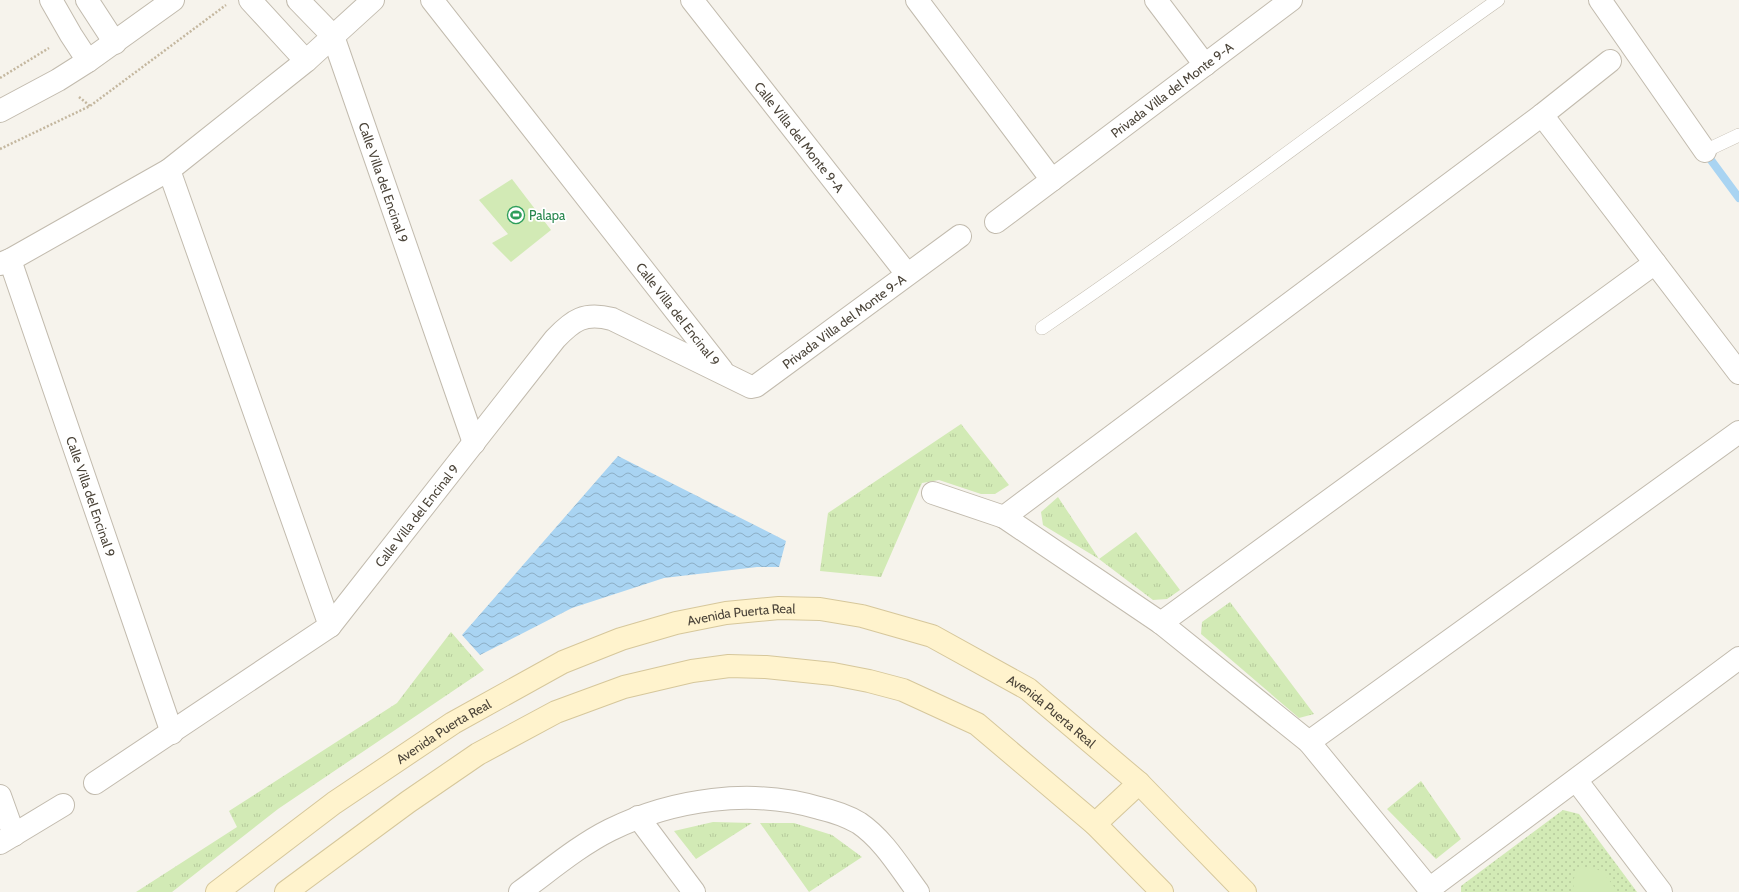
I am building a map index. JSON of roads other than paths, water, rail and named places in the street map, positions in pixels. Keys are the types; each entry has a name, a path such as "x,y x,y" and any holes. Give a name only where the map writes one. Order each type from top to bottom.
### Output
{"main road":[{"name":"Avenida Puerta Real","path":"217,892 334,803 453,723 563,662 621,639 676,623 726,613 779,608 820,609 862,616 932,636 1028,689 1139,783 1245,892"},
{"path":"286,892 408,802 478,754 556,712 624,687 692,671 729,666 766,667 833,674 903,690 976,724 1095,824 1162,892"},
{"path":"1095,824 1139,783"}],"street":[{"path":"50,0 70,35 88,61"},
{"path":"0,111 58,80 88,61 173,0"},
{"path":"250,0 306,61"},
{"name":"Calle Villa del Encinal 9","path":"298,0 333,36 474,443"},
{"name":"Calle Villa del Encinal 9","path":"172,733 5,262 169,170 306,61 373,0"},
{"name":"Calle Villa del Encinal 9","path":"432,0 725,374"},
{"name":"Calle Villa del Monte 9-A","path":"692,0 908,274"},
{"path":"917,0 1052,180"},
{"path":"1156,0 1205,64"},
{"name":"Privada Villa del Monte 9-A","path":"996,222 1291,0"},
{"path":"1600,0 1705,151"},
{"path":"91,7 115,43"},
{"path":"1004,518 1542,115 1610,61"},
{"path":"1542,115 1739,373"},
{"path":"169,170 330,626"},
{"name":"Privada Villa del Monte 9-A","path":"725,374 751,387 756,386 960,236"},
{"path":"1161,623 1655,263"},
{"name":"Calle Villa del Encinal 9","path":"95,783 330,626 554,339 569,324 587,316 600,316 612,319 725,374"},
{"path":"1309,742 1739,432"},
{"path":"933,493 1004,518 1161,623 1309,742 1431,891 1576,780 1736,666"},
{"path":"1576,780 1661,892"},
{"path":"0,796 7,839 63,805"},
{"path":"520,892 602,835 638,817 695,802 755,797 796,801 832,811 858,823 879,841 918,892"},
{"path":"638,817 694,892"}],"lane":[{"path":"1042,328 1134,265 1370,91 1498,0"},
{"path":"1705,151 1739,135"}],"water":[{"path":"618,456 786,541 779,567 757,567 664,578 572,608 480,655 462,635"}],"waterway":[{"path":"1705,152 1739,198"}],"place":[{"name":"Palapa","path":"516,215"}]}
